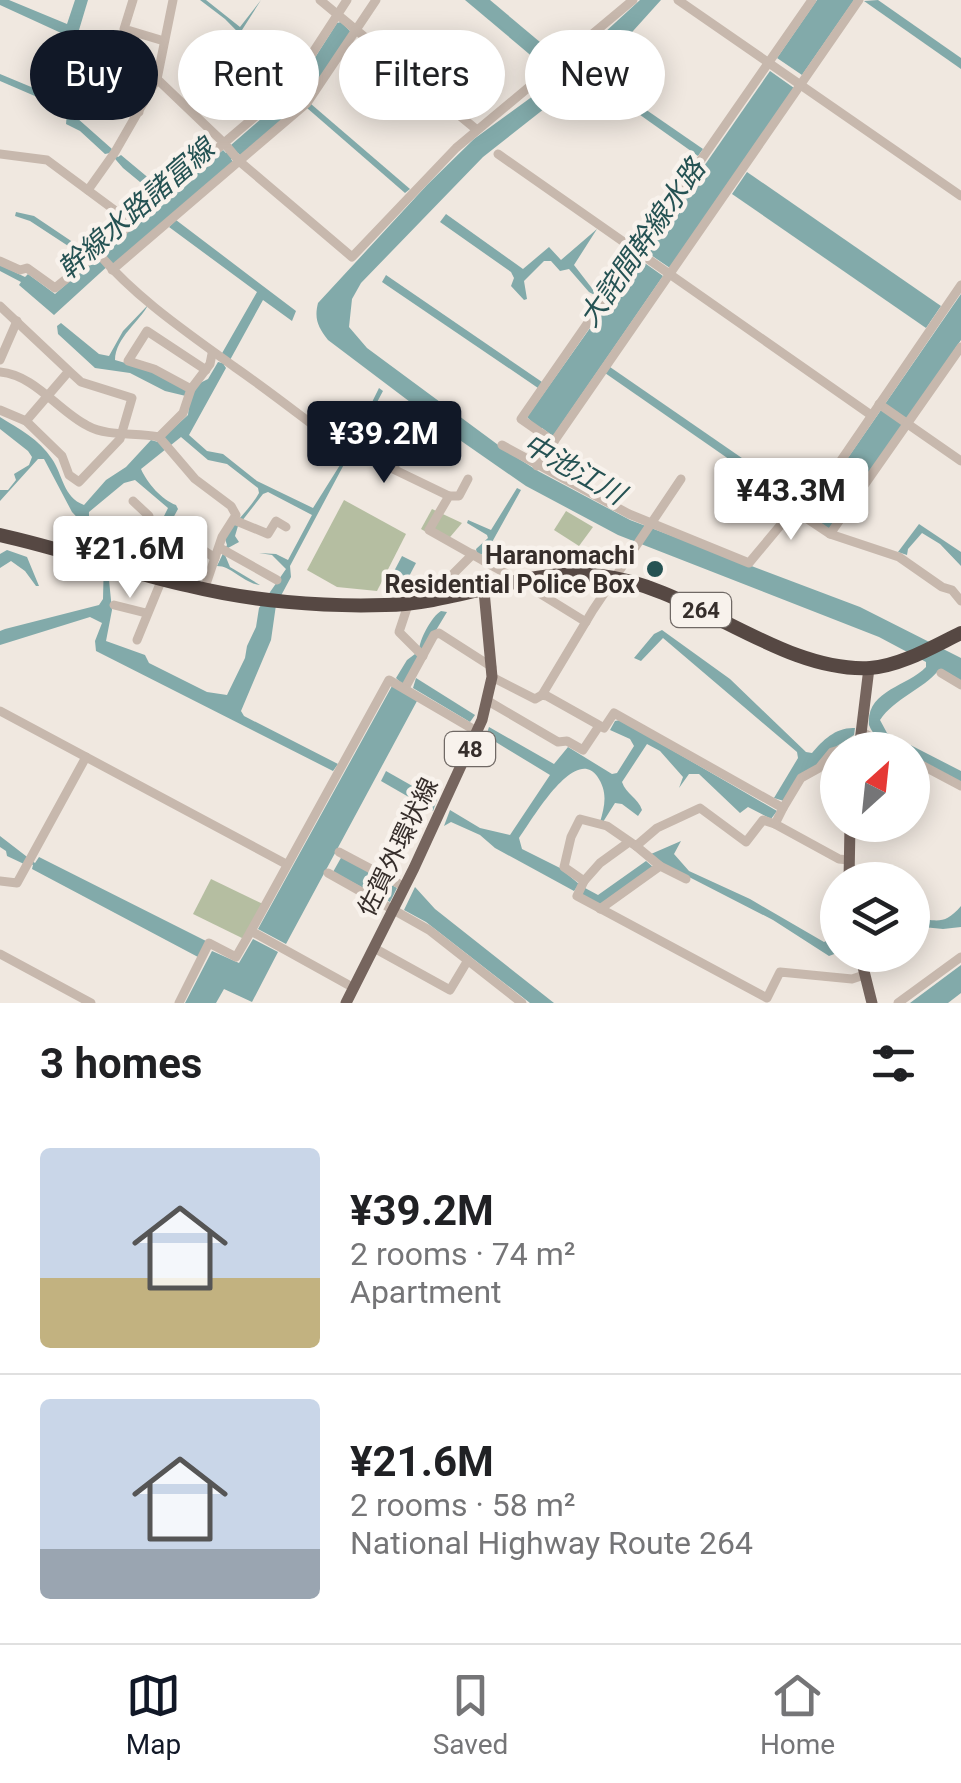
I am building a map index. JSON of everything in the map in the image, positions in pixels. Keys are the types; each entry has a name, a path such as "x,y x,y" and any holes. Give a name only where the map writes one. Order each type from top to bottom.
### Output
{"highway":[{"name":"264","path":"0,535 204,590 355,605 434,602 534,578 578,573 616,578 666,594 799,655 851,668 870,668 913,656 961,632"}],"main road":[{"name":"佐賀外環状線","path":"346,1003 478,732 492,672 484,590"},
{"path":"861,732 870,668"},
{"path":"848,860 849,842"},
{"path":"863,972 872,1003"}],"street":[{"path":"133,0 124,28 164,41"},
{"path":"158,73 173,0"},
{"path":"320,0 477,130"},
{"path":"0,261 20,270 26,268 55,288 100,255 291,86 347,0"},
{"path":"111,268 307,103 376,0"},
{"path":"158,79 237,159 352,257 414,188 477,130 633,0"},
{"path":"678,0 961,196"},
{"path":"554,442 521,419 812,0"},
{"path":"536,466 859,0"},
{"path":"88,190 134,120"},
{"path":"0,154 46,160 132,223"},
{"path":"498,154 872,415"},
{"path":"100,255 212,354 343,448 364,420 405,446 393,469 449,496 458,496 468,478"},
{"path":"806,511 961,285"},
{"path":"0,306 81,382 132,398 120,439 79,482 68,475 62,456 26,421 0,410"},
{"path":"0,360 17,322"},
{"path":"190,393 154,369 128,361 147,331 206,370"},
{"path":"830,534 961,347"},
{"path":"162,441 184,414 190,393 212,354"},
{"path":"26,421 69,371"},
{"path":"0,372 12,373 49,396 86,426 162,441 195,480 231,506 238,521 268,534 276,521 286,527"},
{"path":"879,404 961,461"},
{"path":"502,445 650,523 749,563 794,509 806,511 830,534 897,556 952,590 961,602"},
{"path":"401,686 420,653 439,632 535,700 542,695 681,479"},
{"path":"449,496 429,530 508,574 510,583"},
{"path":"109,564 149,516 133,501"},
{"path":"204,590 222,552 222,537 238,521"},
{"path":"161,552 172,529 277,580"},
{"path":"117,531 127,540"},
{"path":"434,602 443,584 472,554"},
{"path":"534,578 539,593 586,622"},
{"path":"137,640 162,579"},
{"path":"408,604 399,632 420,653"},
{"path":"114,605 146,613"},
{"path":"940,673 961,685"},
{"path":"179,1003 209,943 236,957 389,680 478,732"},
{"path":"542,695 604,728 614,713 778,805"},
{"path":"488,702 558,742 567,741 583,750 599,726"},
{"path":"0,712 286,864"},
{"path":"0,881 17,883 86,757"},
{"path":"775,824 778,805 801,778 820,767"},
{"path":"930,770 961,786"},
{"path":"848,860 763,820 746,842 700,808 657,828 600,863 577,896 767,998 780,972 852,979 864,975"},
{"path":"584,881 564,867 580,819 607,826 660,866 686,880"},
{"path":"340,852 522,1003"},
{"path":"600,909 660,866"},
{"path":"328,872 399,898"},
{"path":"251,931 354,988"},
{"path":"374,948 450,990 468,960"},
{"path":"0,954 91,1003"},
{"path":"898,1003 961,957"},
{"path":"501,1003 507,992"}],"green space":[{"path":"344,500 406,534 377,591 337,587 307,570"},
{"path":"432,509 462,523 445,543 421,529"},
{"path":"566,511 593,527 579,546 554,530"},
{"path":"211,879 263,904 244,939 193,914"}],"water":[{"path":"0,0 9,0 67,24 75,0 88,0 79,30 55,30 0,5"},
{"path":"200,0 206,0 240,27 261,0 242,30 236,30"},
{"path":"465,0 490,0 526,30 525,50"},
{"path":"640,0 661,0 634,30 607,30"},
{"path":"817,0 854,0 802,75 777,58"},
{"path":"878,0 961,58 961,69 864,1"},
{"path":"337,23 349,30 339,30 339,49 319,78 319,51"},
{"path":"770,71 794,88 670,268 645,251"},
{"path":"0,74 30,86 30,94 0,81"},
{"path":"525,102 525,120 530,120 483,157 361,283 352,299 349,327 367,348 538,471 630,520 860,607 961,658 961,682 939,670 880,720 886,732 872,732 869,725 874,704 889,690 918,674 926,662 879,637 618,535 526,486 427,421 426,414 328,340 319,327 318,303 427,185 474,139"},
{"path":"319,111 410,189 405,193 319,118"},
{"path":"66,120 79,120 118,157 121,155 163,190 157,196 110,153 105,154 66,124"},
{"path":"260,120 282,120 241,156 238,153 231,159 233,162 54,315 19,285 21,282 0,271 0,265 25,277 28,274 55,294 95,259 106,255 104,252"},
{"path":"647,120 661,120 703,149 698,156"},
{"path":"747,172 941,306 926,328 732,194"},
{"path":"16,212 34,216 88,255 85,257 30,221 15,216"},
{"path":"446,214 523,269 549,247 561,260 597,229 574,265 591,287 602,294 600,298 589,292 569,269 560,271 551,261 544,261 524,281 524,300 511,286 511,272 440,222"},
{"path":"176,220 296,311 292,321 263,300 230,360 227,359 226,368 189,435 207,451 223,454 257,481 313,508 345,457 379,388 383,391 290,566 291,577 276,605 271,640 241,711 338,764 333,771 96,651 95,641 102,623 90,617 0,645 0,631 99,605 103,599 104,556 72,512 44,459 38,459 0,501 0,490 8,490 16,480 14,474 29,465 32,457 0,429 0,417 47,452 68,491 84,505 151,440 158,442 188,415 190,397 165,391 130,373 95,368 58,334 57,326 61,323 99,354 109,356 123,331 148,305 119,344 115,360 153,371 186,390 208,379 218,362 222,363 225,358 221,355 257,292 169,227","holes":["181,437 208,460 227,464 258,488 259,493 228,533 217,566 260,585 230,567 225,555 228,548 239,542 235,536 238,526 263,494 268,492 312,515 288,560 276,554 259,553 272,555 286,569 259,608 245,658 227,695 207,692 149,663 145,655 106,641 112,610 108,570 111,552 96,534 89,517 89,512 124,483 135,480 168,508 163,518 166,523 178,509 155,490 141,469"]},
{"path":"639,259 663,276 553,436 540,430 527,417"},
{"path":"386,275 542,382 538,388 382,282"},
{"path":"961,294 961,340 907,419 885,404"},
{"path":"610,367 807,503 802,510 605,373"},
{"path":"881,410 903,425 829,529 809,514"},
{"path":"517,488 521,490 491,544 481,555 477,554 476,549 488,538 468,520 491,530"},
{"path":"919,524 961,552 961,566 940,544 922,533 907,555 898,552"},
{"path":"7,550 27,557 39,586 11,561 0,568 0,554"},
{"path":"402,556 416,563 404,586 390,579"},
{"path":"441,611 447,612 400,690 417,701 286,944 258,929 392,686 399,681 396,678 407,660 419,651 427,629"},
{"path":"662,630 730,679 806,752 812,753 820,744 820,764 784,801 774,798 798,758 797,752 663,638 641,661 634,658"},
{"path":"416,678 475,715 470,722 413,688"},
{"path":"620,720 777,811 771,819 748,807 740,813 699,774 689,774 679,788 683,777 660,751 647,744 622,782 642,810 638,816 615,803 600,822 603,788 588,769 577,770 554,789 519,838 522,849 560,868 579,884 574,891 495,848 480,835 451,822 444,826 450,810 480,828 510,835 550,775 486,736 489,727 554,764 568,747 612,774 617,773 634,746 630,739 610,730"},
{"path":"930,755 961,771 961,784 930,767"},
{"path":"386,771 437,800 433,811 381,781"},
{"path":"0,836 35,863 39,857 206,941 198,957 32,869 33,865 26,861 24,864 7,856 0,847"},
{"path":"681,841 674,854 689,871 750,899 820,940 820,950 773,920 651,854"},
{"path":"342,856 397,888 390,902 333,872"},
{"path":"646,861 653,867 599,905 583,896 585,888 598,895"},
{"path":"415,887 435,909 554,1003 530,1003 426,922 404,910"},
{"path":"961,906 961,927 930,928 930,920 945,919"},
{"path":"253,939 278,952 252,1002 224,989 216,1003 185,1003 212,951 239,963"},
{"path":"961,965 961,993 948,1003 910,1003"}],"place":[{"name":"Haranomachi Residential Police Box","path":"655,569"}],"water label":[{"name":"幹線水路諸富線","path":"136,209"},
{"name":"大詫間幹線水路","path":"642,243"},
{"name":"中池江川","path":"574,469"}]}
